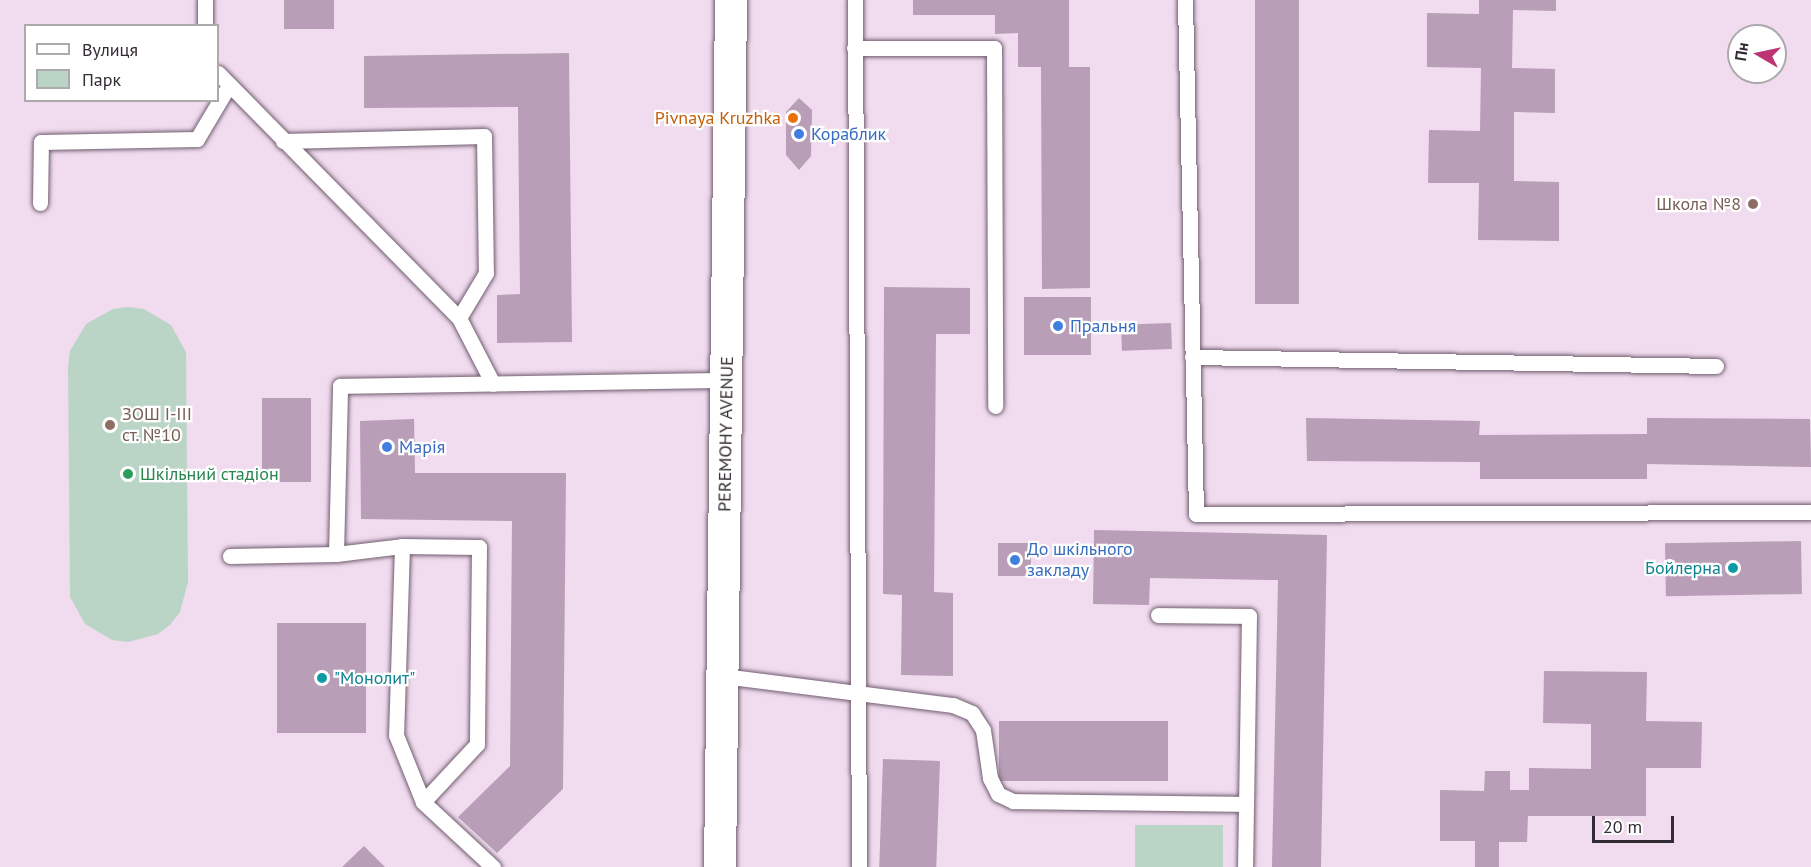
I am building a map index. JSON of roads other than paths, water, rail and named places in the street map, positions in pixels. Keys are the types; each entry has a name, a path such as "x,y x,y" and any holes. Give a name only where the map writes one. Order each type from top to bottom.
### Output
{"street":[{"name":"PEREMOHY AVENUE","path":"720,867 731,0"}],"lane":[{"path":"205,0 205,24"},
{"path":"855,0 861,692 859,867"},
{"path":"1185,0 1196,514 1811,512"},
{"path":"854,48 994,48 995,406"},
{"path":"219,74 459,318 493,384"},
{"path":"219,102 229,85"},
{"path":"40,203 41,142 197,139 219,102"},
{"path":"283,141 484,136 486,273 459,318"},
{"path":"1192,357 1716,366"},
{"path":"336,554 340,386 727,380"},
{"path":"402,546 396,735 423,802 493,867"},
{"path":"230,556 336,554 402,546 479,547 477,744 423,802"},
{"path":"1158,615 1249,616 1245,867"},
{"path":"723,676 953,705 972,713 983,730 990,778 998,794 1013,801 1246,804"}],"place":[{"name":"Pivnaya Kruzhka","path":"793,118"},
{"name":"Кораблик","path":"799,134"},
{"name":"Школа №8","path":"1753,204"},
{"name":"Пральня","path":"1058,326"},
{"name":"ЗОШ І-ІІІ ст. №10","path":"110,425"},
{"name":"Марія","path":"387,447"},
{"name":"Шкільний стадіон","path":"128,474"},
{"name":"До шкільного закладу","path":"1015,560"},
{"name":"Бойлерна","path":"1733,568"},
{"name":"\"Монолит\"","path":"322,678"}]}
